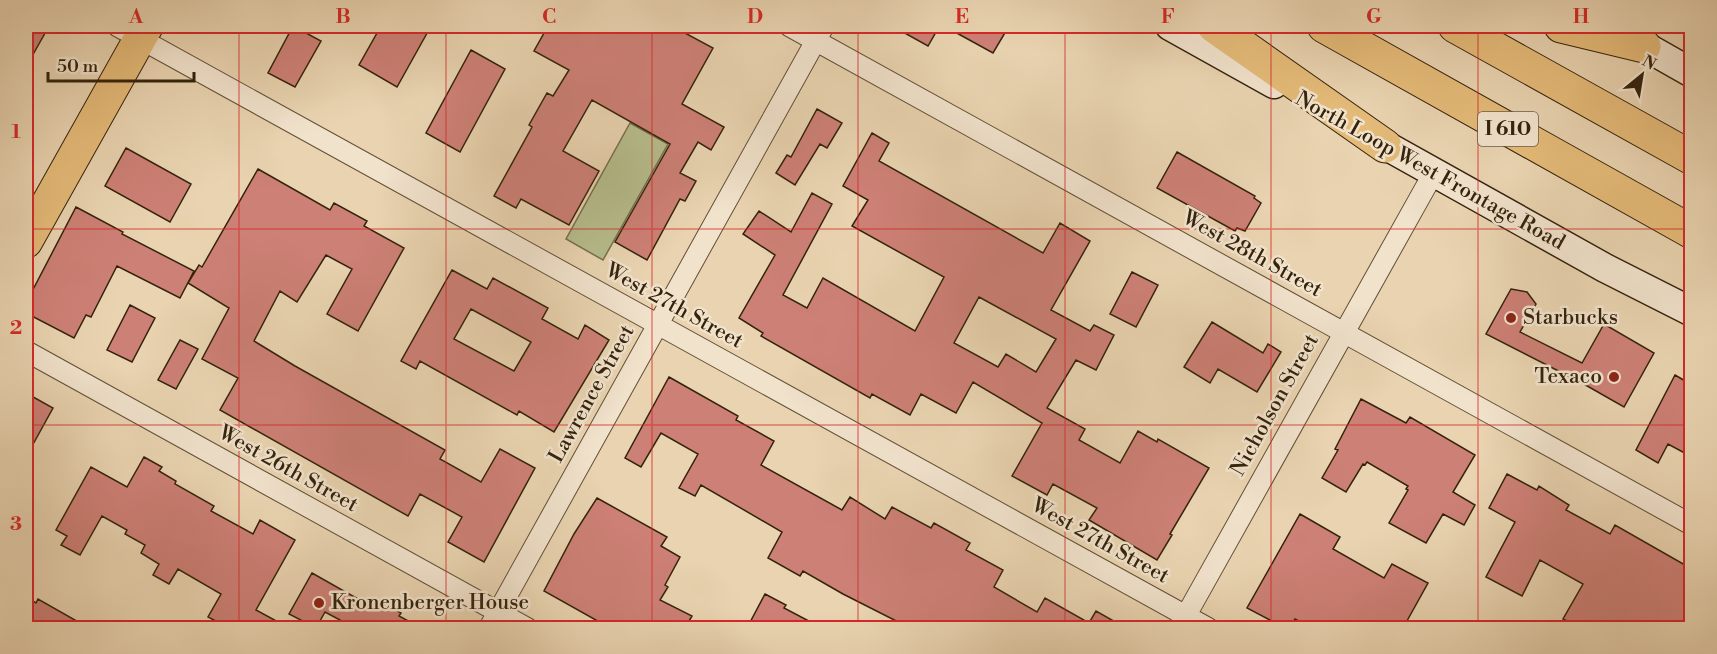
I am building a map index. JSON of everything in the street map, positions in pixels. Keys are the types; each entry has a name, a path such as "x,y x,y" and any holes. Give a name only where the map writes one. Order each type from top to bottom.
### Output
{"highway":[{"path":"1214,26 1385,146"},
{"name":"I 610","path":"1324,26 1692,232"},
{"path":"1455,26 1692,158"},
{"path":"1561,26 1644,46"}],"main road":[{"name":"North Loop West Frontage Road","path":"1170,26 1433,174 1605,268 1692,312"},
{"path":"1607,26 1692,73"},
{"path":"26,242 135,30"}],"street":[{"name":"West 28th Street","path":"789,26 820,33 1344,332 1692,525"},
{"name":"West 27th Street","path":"135,30 1182,622 1208,628"},
{"name":"Lawrence Street","path":"493,620 820,33"},
{"name":"Nicholson Street","path":"1182,622 1433,174"},
{"name":"West 26th Street","path":"26,351 493,620 527,628"}],"green space":[{"path":"630,123 668,144 603,260 566,239"}],"building":[{"path":"26,26 49,26 26,67"},
{"path":"293,26 321,41 295,87 268,73"},
{"path":"381,26 431,26 397,87 359,65"},
{"path":"548,26 672,26 713,48 682,104 724,127 711,150 698,142 680,173 696,181 685,201 680,199 647,260 615,242 670,144 592,100 563,151 599,171 569,225 521,199 516,208 494,196 532,127 529,125 547,93 553,96 569,70 534,51"},
{"path":"892,26 924,26 936,32 928,46"},
{"path":"944,26 1009,26 993,53"},
{"path":"471,50 505,69 460,152 426,133"},
{"path":"817,109 842,123 827,148 820,144 795,185 776,173 787,155 791,157"},
{"path":"872,133 889,143 879,161 1043,253 1060,223 1090,241 1051,310 1090,331 1094,325 1114,335 1096,370 1076,360 1047,408 1085,429 1079,440 1120,463 1138,431 1157,442 1158,439 1209,468 1157,560 1089,520 1097,508 1053,484 1047,495 1012,476 1042,423 973,382 956,413 921,394 910,415 872,394 870,398 761,336 763,333 739,318 775,255 743,234 759,211 791,232 812,193 832,204 783,295 807,308 823,278 915,331 944,277 852,226 868,200 843,186","holes":["979,297 1056,339 1036,372 1006,354 998,367 954,343"]},
{"path":"126,148 191,184 170,222 105,186"},
{"path":"1177,152 1255,196 1254,198 1261,203 1245,231 1237,228 1235,231 1157,188"},
{"path":"258,169 330,210 334,203 367,221 364,226 404,248 358,331 327,314 352,269 326,255 297,302 280,291 254,341 445,450 440,459 481,482 500,449 535,468 484,562 448,542 462,517 420,494 408,516 220,410 238,378 202,359 229,308 188,283 199,265 202,267"},
{"path":"76,207 123,232 122,234 194,271 180,298 117,266 91,317 86,315 74,338 26,313 26,303"},
{"path":"452,270 487,289 493,278 548,308 542,319 578,339 585,325 609,340 554,432 519,411 517,415 420,361 416,369 401,361","holes":["471,309 531,342 514,371 454,339"]},
{"path":"1132,272 1158,285 1136,327 1110,314"},
{"path":"1511,289 1527,292 1536,304 1520,332 1582,363 1604,324 1654,353 1624,407 1486,334"},
{"path":"130,305 155,318 132,362 107,350"},
{"path":"1212,322 1263,353 1268,344 1281,352 1257,392 1218,369 1210,383 1184,367"},
{"path":"180,340 198,349 176,389 158,380"},
{"path":"1675,375 1692,385 1692,457 1668,444 1658,463 1636,450"},
{"path":"669,377 738,416 736,420 774,441 761,465 842,510 850,497 885,519 892,507 931,528 934,523 970,543 966,550 1003,570 994,587 1037,612 1045,598 1089,623 1096,611 1126,628 910,628 803,571 800,576 768,558 782,532 701,485 695,496 679,488 698,454 661,433 641,467 625,458"},
{"path":"26,393 53,408 26,457"},
{"path":"1361,399 1406,423 1410,417 1475,455 1453,492 1475,505 1464,525 1443,514 1426,543 1389,523 1408,490 1406,489 1408,486 1367,462 1363,464 1346,492 1322,478 1338,450 1335,449"},
{"path":"144,457 162,467 159,471 176,481 175,484 214,506 211,511 253,534 260,520 295,540 256,610 289,628 229,628 208,617 221,594 178,569 169,584 153,575 159,564 141,553 145,545 125,534 127,530 102,516 80,555 61,545 67,536 56,530 91,467 127,487"},
{"path":"1507,474 1537,490 1539,486 1569,505 1566,510 1610,534 1615,525 1692,569 1692,628 1581,628 1563,619 1583,584 1540,560 1522,596 1486,577 1515,522 1489,508"},
{"path":"597,498 667,537 661,546 680,557 660,600 692,616 685,628 610,628 544,591 574,534"},
{"path":"1300,514 1340,537 1333,549 1384,578 1392,564 1428,583 1403,628 1312,628 1295,619 1290,628 1285,628 1247,608"},
{"path":"312,573 372,607 376,599 401,613 399,616 421,628 355,628 325,612 316,628 289,614"},
{"path":"765,594 786,605 784,608 822,628 747,628"},
{"path":"26,597 36,603 38,599 89,628 26,628"}],"place":[{"name":"Starbucks","path":"1511,318"},
{"name":"Texaco","path":"1614,377"},
{"name":"Kronenberger House","path":"319,603"}]}
